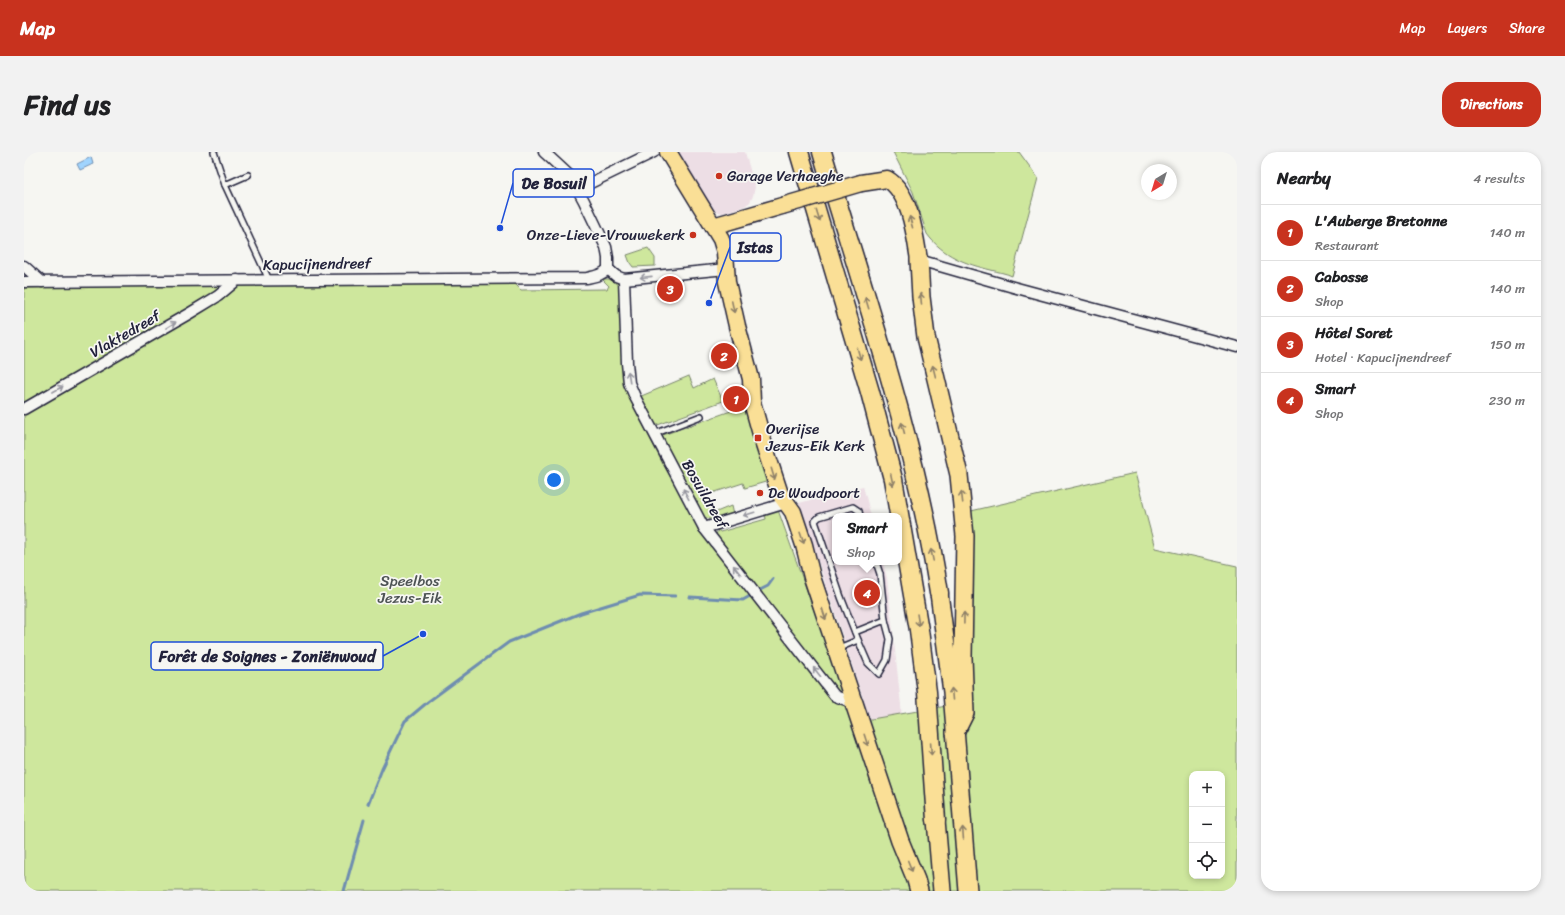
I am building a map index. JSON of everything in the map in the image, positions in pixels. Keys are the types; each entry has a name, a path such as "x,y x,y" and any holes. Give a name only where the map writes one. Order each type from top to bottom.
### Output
{"highway":[{"path":"799,152 868,385 893,479 899,513"},
{"path":"822,152 891,384 915,473 934,566 946,645 956,733 968,891"},
{"path":"925,262 921,297 926,337 959,475 966,536 963,656 965,713 956,733"},
{"path":"902,531 919,630 927,692 942,891"},
{"path":"849,701 900,842 916,880 918,891"}],"main road":[{"path":"668,152 721,239 725,252 727,282 751,379 752,402 780,494 793,512 804,545 812,577 836,649 849,701"},
{"path":"713,226 864,182 887,179 898,187 903,196 925,262"}],"street":[{"path":"544,152 570,178 578,189 606,247 608,269 616,276 624,279 726,269"},
{"path":"578,189 654,152"},
{"path":"925,262 1013,288 1237,347"},
{"path":"24,266 42,282"},
{"name":"Kapucijnendreef","path":"24,282 587,278 604,274 608,269"},
{"name":"Bosuildreef","path":"624,279 629,383 654,434 704,528 836,696 849,701"},
{"name":"Vlaktedreef","path":"24,409 190,313 218,296 237,280"},
{"path":"704,528 786,503"}],"lane":[{"path":"214,152 225,185 269,280"},
{"path":"225,185 248,175"},
{"path":"654,434 701,416"},
{"path":"833,513 853,507 859,513"},
{"path":"832,513 819,517 814,521 858,640 868,663 879,674 887,660 890,639 880,574 877,565"},
{"path":"855,632 886,620"},
{"path":"836,649 858,640"}],"shaded area":[{"name":"Garage Verhaeghe","path":"679,152 745,152 755,187 750,202 745,206 723,213 712,209"},
{"path":"863,486 870,513 832,513 832,565 884,565 887,578 901,705 908,817 866,708 799,503"}],"green space":[{"path":"893,152 1019,152 1038,178 1012,276 964,262 940,248 933,242 927,234 913,192"},
{"path":"648,248 655,258 655,266 633,267 627,255"},
{"name":"Speelbos Jezus-Eik","path":"602,279 609,279 622,286 624,387 663,464 698,525 713,544 720,541 716,535 718,529 720,532 766,519 765,513 778,510 854,722 970,702 971,511 1135,473 1155,548 1237,566 1237,891 24,891 24,288 214,284 513,282 521,290 607,289 609,286"},
{"path":"689,376 694,388 713,379 723,401 655,426 639,397"},
{"path":"745,406 769,481 745,488 743,483 706,495 714,513 731,506 733,515 713,520 704,517 660,436"}],"water":[{"path":"91,157 93,164 80,170 77,164"}],"waterway":[{"path":"760,590 768,586 773,579"},
{"path":"368,804 382,769 405,721 429,701 509,642 581,613 640,595 675,596"},
{"path":"690,597 743,600 750,596"},
{"path":"344,891 364,820"}],"place":[{"name":"Garage Verhaeghe","path":"719,176"},
{"name":"De Bosuil","path":"500,228"},
{"name":"Onze-Lieve-Vrouwekerk","path":"693,235"},
{"name":"Hôtel Soret","path":"670,289"},
{"name":"Istas","path":"709,303"},
{"name":"Cabosse","path":"724,356"},
{"name":"L'Auberge Bretonne","path":"736,399"},
{"name":"Overijse Jezus-Eik Kerk","path":"758,438"},
{"name":"De Woudpoort","path":"760,493"},
{"name":"Smart","path":"867,593"},
{"name":"Forêt de Soignes - Zoniënwoud","path":"423,634"}]}
